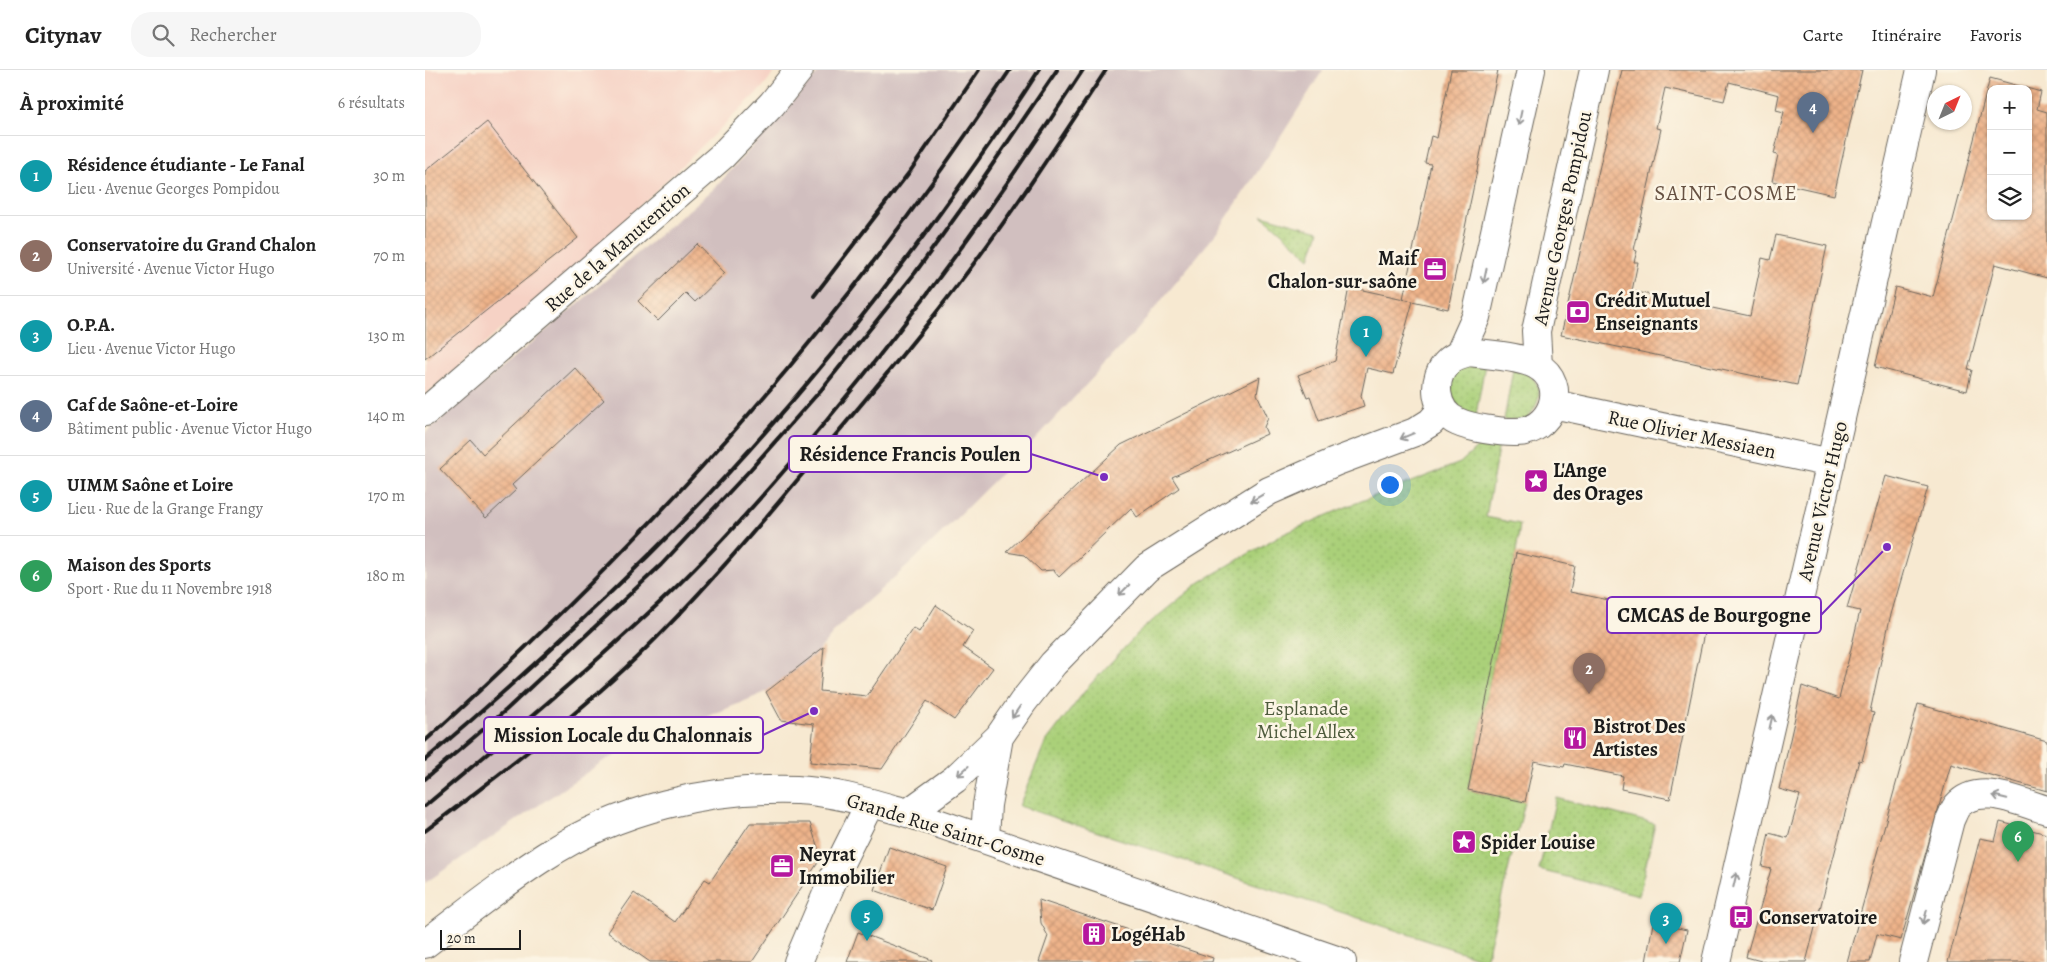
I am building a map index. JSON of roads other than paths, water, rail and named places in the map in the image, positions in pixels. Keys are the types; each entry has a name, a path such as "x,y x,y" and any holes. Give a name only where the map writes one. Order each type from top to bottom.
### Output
{"street":[{"name":"Rue de la Manutention","path":"425,412 722,156 772,104 799,70"},
{"path":"1459,355 1476,317 1531,70"},
{"name":"Avenue Georges Pompidou","path":"1538,366 1536,331 1594,70"},
{"name":"Avenue Victor Hugo","path":"1716,962 1921,70"},
{"path":"1469,352 1526,360 1538,366 1547,375 1553,386 1553,404 1545,420 1535,428 1523,433 1492,430 1457,422 1447,414 1440,404 1436,392 1441,372 1448,362 1459,355 1469,352"},
{"path":"908,813 955,779 999,738 1023,702 1053,664 1147,568 1269,491 1335,462 1415,432 1431,422 1438,414 1440,404"},
{"name":"Rue Olivier Messiaen","path":"1553,404 1831,463"},
{"path":"985,838 987,805 999,738"},
{"name":"Grande Rue Saint-Cosme","path":"425,944 545,856 580,836 611,822 685,800 733,793 788,791 840,796 908,813 1342,962"},
{"path":"1913,962 1948,828 1956,807 1976,794 1994,795 2047,810"},
{"path":"798,962 840,863 870,803"}],"railway":[{"path":"814,296 911,170 979,70"},
{"path":"425,741 526,647 656,517 774,385 816,335 897,231 1010,70"},
{"path":"425,760 566,635 688,516 727,475 802,390 908,257 991,142 1039,70"},
{"path":"425,779 506,710 661,565 749,471 821,390 915,273 975,190 1057,70"},
{"path":"425,806 613,646 673,590 752,507 809,442 928,293 1023,161 1083,70"},
{"path":"425,831 506,769 611,681 679,615 720,570 878,385 953,291 1013,210 1106,70"}],"place":[{"name":"Caf de Saône-et-Loire","path":"1813,133"},
{"name":"Maif Chalon-sur-saône","path":"1435,269"},
{"name":"Crédit Mutuel Enseignants","path":"1578,312"},
{"name":"Résidence étudiante - Le Fanal","path":"1366,357"},
{"name":"Résidence Francis Poulen","path":"1104,477"},
{"name":"L'Ange des Orages","path":"1536,481"},
{"name":"CMCAS de Bourgogne","path":"1887,547"},
{"name":"Conservatoire du Grand Chalon","path":"1589,694"},
{"name":"Mission Locale du Chalonnais","path":"814,711"},
{"name":"Bistrot Des Artistes","path":"1575,738"},
{"name":"Spider Louise","path":"1464,842"},
{"name":"Maison des Sports","path":"2018,862"},
{"name":"Neyrat Immobilier","path":"782,866"},
{"name":"Conservatoire","path":"1741,917"},
{"name":"LogéHab","path":"1094,934"},
{"name":"UIMM Saône et Loire","path":"867,941"},
{"name":"O.P.A.","path":"1666,944"}],"district":[{"name":"SAINT-COSME","path":"1726,193"}],"park label":[{"name":"Esplanade Michel Allex","path":"1306,720"}]}
